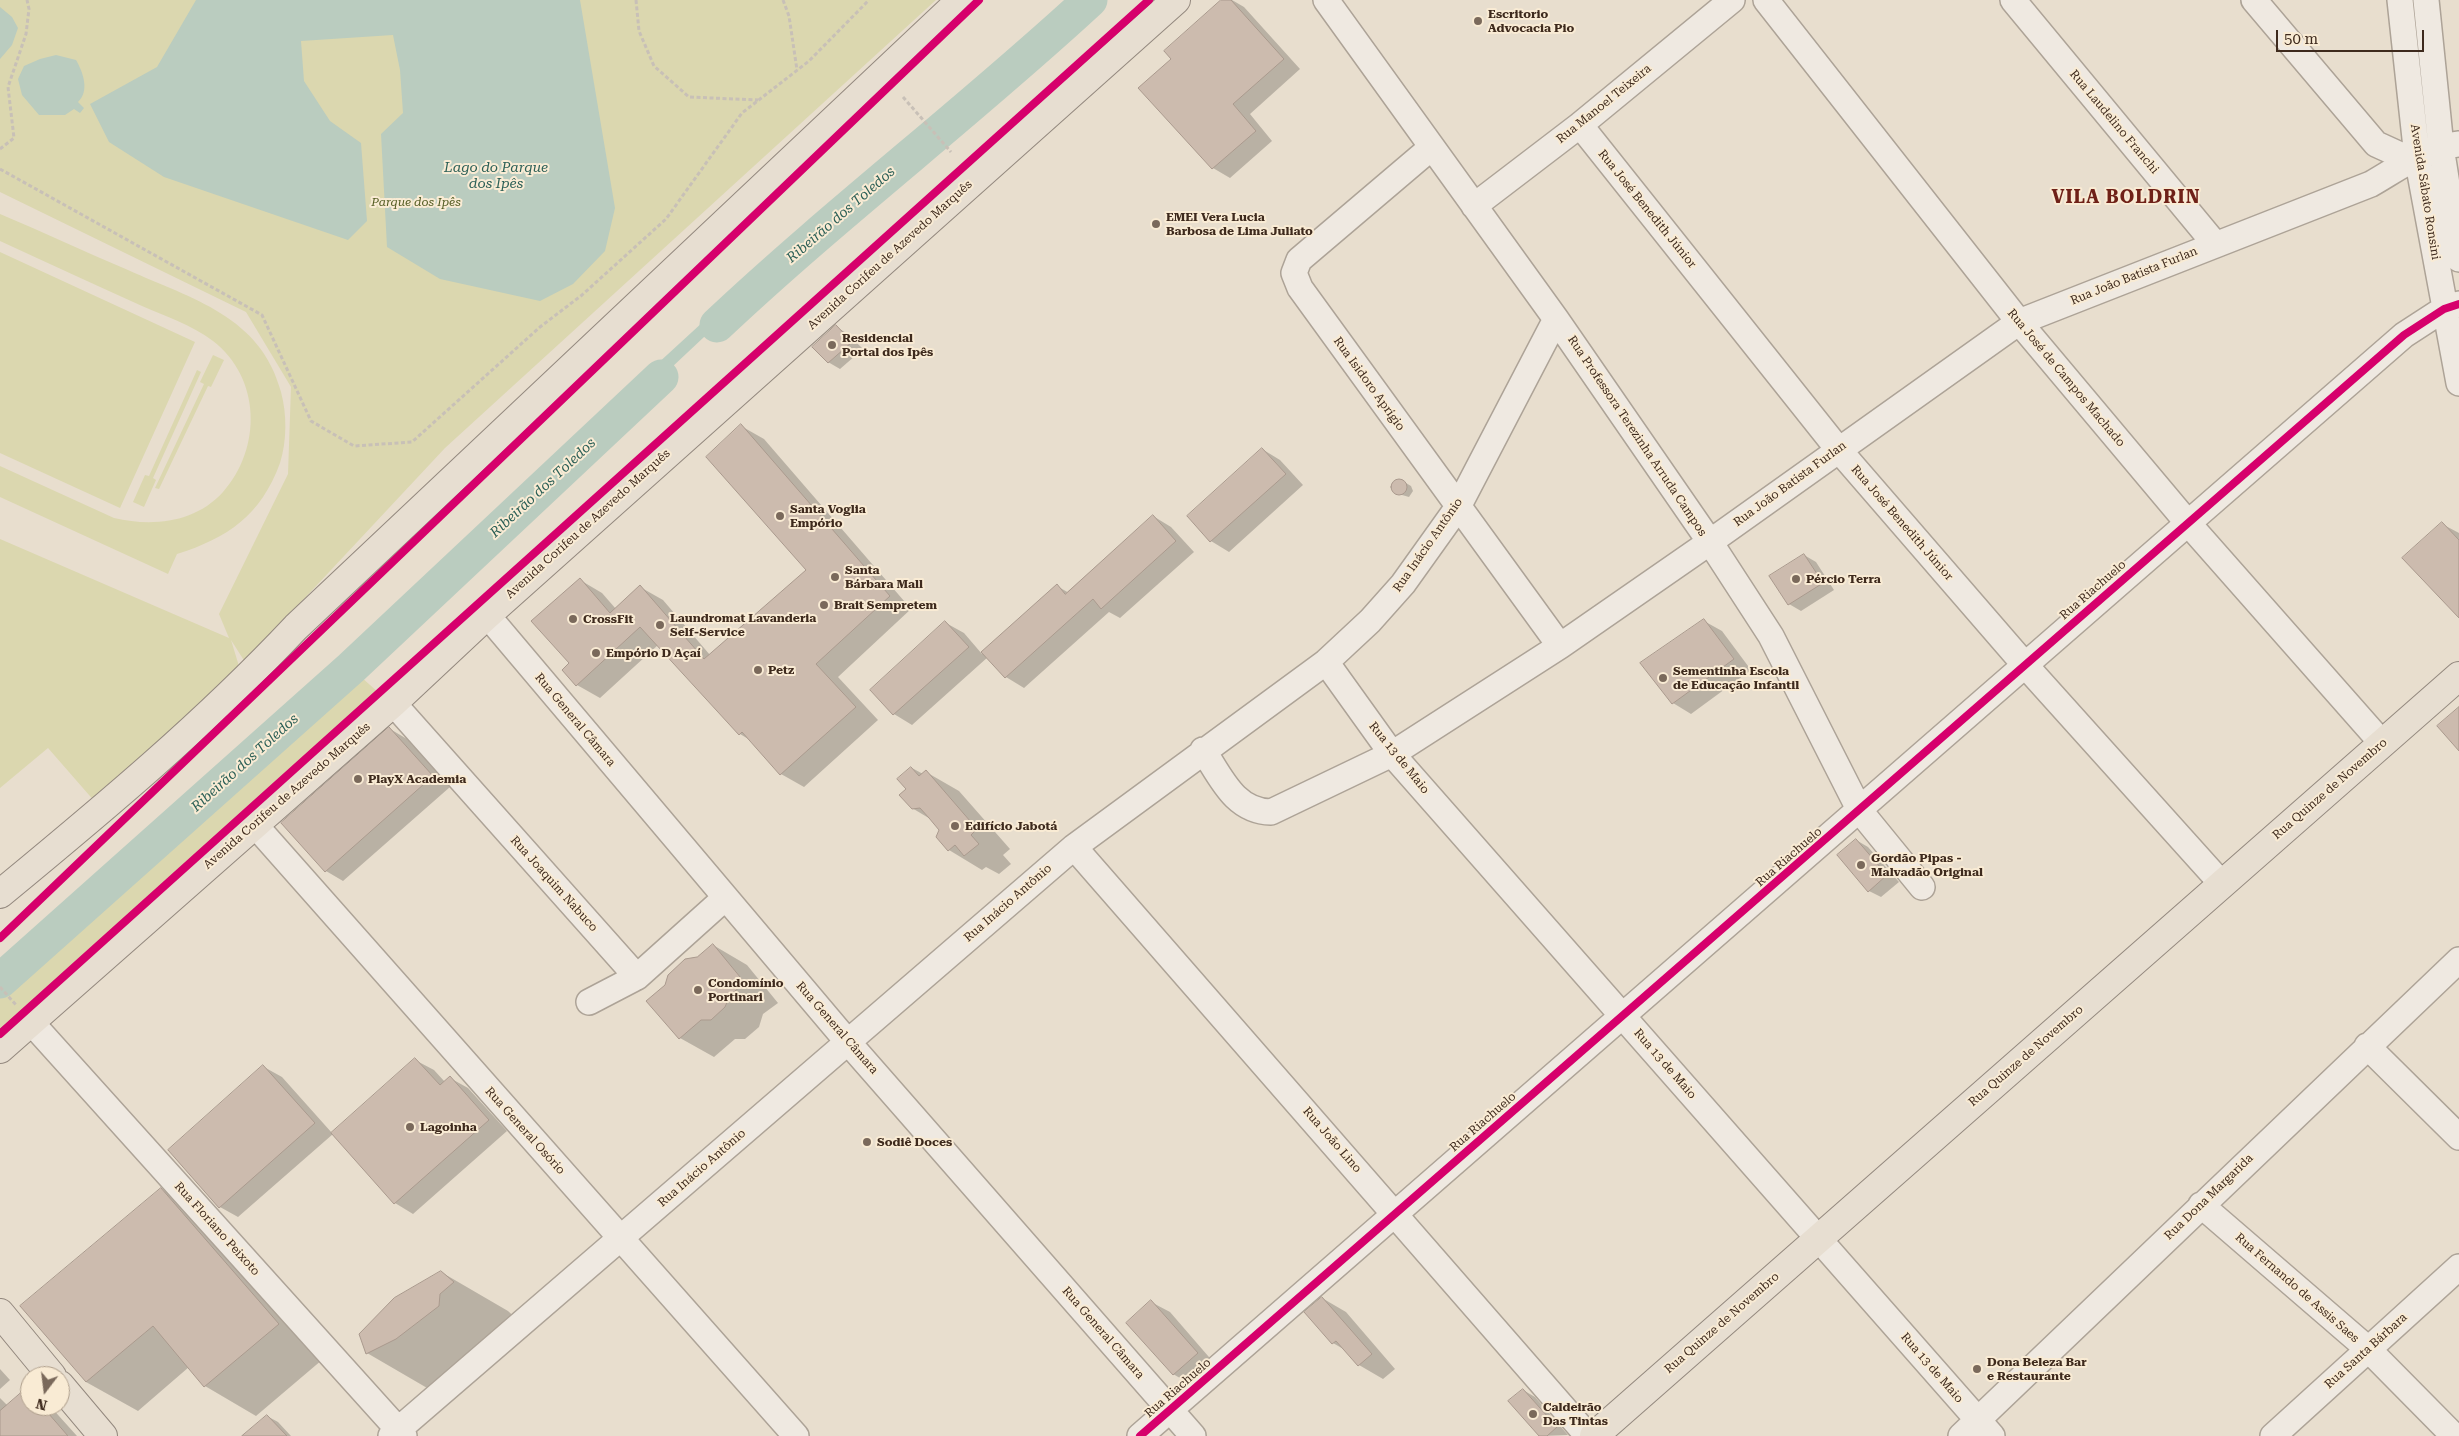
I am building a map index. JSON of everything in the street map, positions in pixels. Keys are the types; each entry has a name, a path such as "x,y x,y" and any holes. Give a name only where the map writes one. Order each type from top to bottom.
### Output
{"main road":[{"path":"0,894 101,810 247,679 296,627 961,0"},
{"name":"Avenida Corifeu de Azevedo Marquês","path":"0,1049 393,703 486,615 1176,0"},
{"name":"Rua Quinze de Novembro","path":"1594,1436 2459,676"},
{"path":"2,1317 44,1366"},
{"path":"70,1397 103,1436"}],"street":[{"name":"Rua Professora Terezinha Arruda Campos","path":"1326,0 1556,319 1710,542 1771,636 1860,811 1922,887"},
{"name":"Rua Manoel Teixeira","path":"1474,206 1580,125 1732,0"},
{"name":"Rua José de Campos Machado","path":"1766,0 2019,322 2187,522 2382,743"},
{"name":"Rua Laudelino Franchi","path":"2013,0 2215,244"},
{"path":"2254,0 2376,144 2386,150 2416,149"},
{"name":"Avenida Sábato Ronsini","path":"2400,0 2416,149 2451,306 2459,383"},
{"name":"Avenida Sábato Ronsini","path":"2426,0 2436,98 2450,146 2459,260"},
{"path":"2436,98 2459,118"},
{"name":"Rua José Benedith Júnior","path":"1580,125 1838,449 2025,665 2222,884"},
{"name":"Rua João Batista Furlan","path":"1203,750 1233,795 1245,806 1258,812 1271,812 1392,754 1560,646 1710,542 1838,449 2019,322 2371,184 2416,149 2450,146"},
{"name":"Rua Isidoro Aprígio","path":"1432,147 1299,260 1294,273 1300,288 1560,646"},
{"name":"Rua Riachuelo","path":"1140,1436 1860,811 2187,522 2404,335 2451,306"},
{"name":"Rua Inácio Antônio","path":"398,1434 620,1238 1074,846 1326,662 1370,621 1403,584 1458,507 1556,319"},
{"name":"Rua General Câmara","path":"486,615 847,1041 1194,1436"},
{"name":"Rua 13 de Maio","path":"1326,662 1392,754 1818,1239 1977,1431"},
{"name":"Rua Joaquim Nabuco","path":"393,703 637,977"},
{"name":"Rua General Osório","path":"255,825 796,1436"},
{"name":"Rua João Lino","path":"1074,846 1396,1213 1588,1436"},
{"path":"589,1002 637,977 725,898"},
{"name":"Rua Dona Margarida","path":"1977,1431 2201,1205 2459,960"},
{"name":"Rua Floriano Peixoto","path":"30,1021 398,1434"},
{"path":"2367,1046 2459,1137"},
{"name":"Rua Fernando de Assis Saes","path":"2201,1205 2368,1349 2454,1436"},
{"name":"Rua Santa Bárbara","path":"2273,1436 2459,1267"}],"path":[{"path":"0,149 14,138 8,87 26,34 29,9 27,0"},
{"path":"636,0 639,31 654,66 689,97 759,100"},
{"path":"783,0 789,16 797,71"},
{"path":"0,168 262,315 311,421 354,446 412,442 533,333 582,295 666,220 742,113 809,61 869,0"},
{"path":"903,97 951,152"},
{"path":"0,987 10,998"}],"green space":[{"name":"Parque dos Ipês","path":"0,0 936,0 445,448 245,662 231,640 242,676 96,803 48,748 0,788 0,539 229,638 219,614 288,474 291,387 246,312 0,192"},
{"path":"0,214 199,301 221,313 241,328 258,345 271,366 281,392 285,418 284,446 280,463 272,481 253,510 240,522 212,540 177,554 168,574 0,497 0,466 114,518 128,521 158,522 186,516 200,510 223,492 236,474 245,455 250,435 251,414 248,393 240,374 229,356 213,341 196,330 0,241"},
{"path":"0,252 195,342 120,508 0,453"},
{"path":"213,355 224,360 211,387 208,386 159,489 155,488 204,384 200,382"},
{"path":"197,370 201,372 153,478 156,480 144,507 133,502 145,475 149,476"},
{"path":"351,668 379,693 0,1034 0,981"}],"water":[{"name":"Lago do Parque dos Ipês","path":"196,0 580,0 615,208 605,251 573,284 540,301 440,279 387,247 381,134 403,113 400,70 393,35 301,41 304,81 330,121 361,143 367,221 348,240 164,177 109,142 90,104 157,67"},
{"path":"1066,0 1090,0 970,107 752,292 380,641 373,642 505,510 510,499 801,232"},
{"path":"0,7 12,17 18,28 12,45 0,59"},
{"path":"56,55 76,60 81,70 84,92 78,102 84,108 80,113 74,109 65,115 39,115 22,95 18,79 24,66"}],"building":[{"path":"1221,0 1231,0 1284,59 1233,104 1256,131 1212,169 1138,88 1171,59 1164,51"},
{"name":"Residencial Portal dos Ipês","path":"836,325 852,342 828,363 812,347"},
{"name":"Santa Bárbara Mall","path":"741,424 890,596 816,664 856,707 780,775 742,732 739,735 640,627 576,686 562,670 569,663 531,621 580,578 610,613 640,585 704,659 806,570 706,457"},
{"path":"1262,448 1286,474 1210,542 1187,516"},
{"path":"1396,479 1402,479 1407,484 1405,493 1396,495 1391,490 1391,484"},
{"path":"1153,515 1176,541 1101,609 1093,599 1005,678 981,652 1057,584 1065,594"},
{"path":"2442,522 2459,540 2459,618 2402,558"},
{"name":"Pércio Terra","path":"1804,554 1823,583 1788,605 1769,576"},
{"path":"1704,619 1734,659 1672,704 1640,663"},
{"path":"945,621 969,647 893,715 870,690"},
{"path":"2459,707 2459,751 2437,726"},
{"path":"389,727 433,776 325,872 281,823"},
{"path":"911,767 919,776 926,770 977,829 971,835 979,844 964,856 955,845 948,851 936,837 939,830 929,818 920,808 912,809 899,795 906,789 897,779"},
{"path":"1856,839 1887,875 1868,892 1837,855"},
{"name":"Condomínio Portinari","path":"713,944 745,983 730,995 725,1007 711,1020 701,1020 679,1039 646,1001 665,985 668,975 685,959 697,957"},
{"name":"Lagoinha","path":"415,1058 440,1085 450,1076 489,1120 394,1204 331,1133"},
{"path":"263,1065 315,1123 219,1208 168,1150"},
{"path":"161,1188 279,1324 204,1387 153,1326 86,1382 20,1306"},
{"path":"441,1271 454,1282 440,1294 439,1306 396,1339 366,1354 359,1334 394,1298"},
{"path":"1322,1297 1372,1354 1358,1366 1336,1341 1332,1344 1304,1312"},
{"path":"1151,1300 1198,1353 1173,1375 1126,1323"},
{"name":"Caldeirão Das Tintas","path":"1523,1389 1557,1427 1547,1436 1539,1436 1508,1401"},
{"path":"20,1394 20,1416 51,1416 68,1436 0,1436 0,1411"},
{"path":"267,1415 287,1436 242,1436"}],"waterway":[{"name":"Ribeirão dos Toledos","path":"717,325 809,242 998,82 1090,0"},
{"name":"Ribeirão dos Toledos","path":"0,981 351,668 661,377"}],"cycle path":[{"path":"0,938 979,0"},
{"path":"0,1034 1149,0"},
{"path":"1140,1436 2404,335 2444,309 2459,304"}],"place":[{"name":"Escritorio Advocacia Pio","path":"1478,21"},
{"name":"EMEI Vera Lucia Barbosa de Lima Juliato","path":"1156,224"},
{"name":"Residencial Portal dos Ipês","path":"832,345"},
{"name":"Santa Voglia Empório","path":"780,516"},
{"name":"Santa Bárbara Mall","path":"835,577"},
{"name":"Pércio Terra","path":"1796,579"},
{"name":"Brait Sempretem","path":"824,605"},
{"name":"CrossFit","path":"573,619"},
{"name":"Laundromat Lavanderia Self-Service","path":"660,625"},
{"name":"Empório D Açaí","path":"596,653"},
{"name":"Petz","path":"758,670"},
{"name":"Sementinha Escola de Educação Infantil","path":"1663,678"},
{"name":"PlayX Academia","path":"358,779"},
{"name":"Edifício Jabotá","path":"955,826"},
{"name":"Gordão Pipas - Malvadão Original","path":"1861,865"},
{"name":"Condomínio Portinari","path":"698,990"},
{"name":"Lagoinha","path":"410,1127"},
{"name":"Sodiê Doces","path":"867,1142"},
{"name":"Dona Beleza Bar e Restaurante","path":"1977,1369"},
{"name":"Caldeirão Das Tintas","path":"1533,1414"}],"district":[{"name":"VILA BOLDRIN","path":"2126,198"}]}
